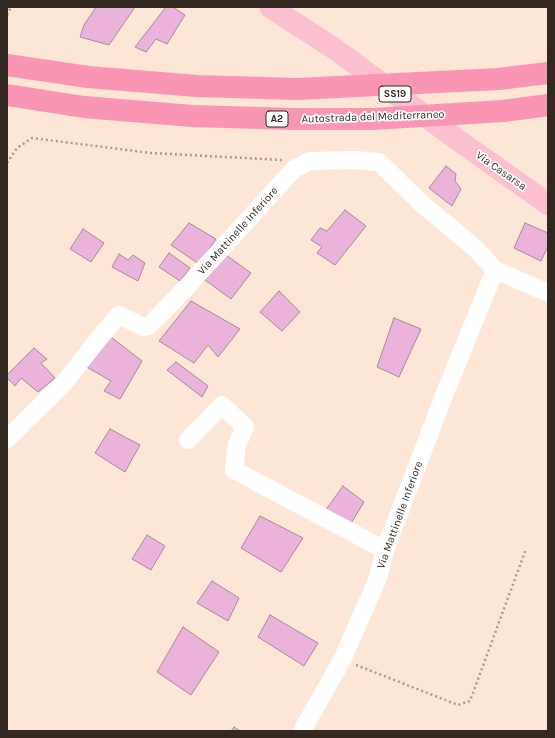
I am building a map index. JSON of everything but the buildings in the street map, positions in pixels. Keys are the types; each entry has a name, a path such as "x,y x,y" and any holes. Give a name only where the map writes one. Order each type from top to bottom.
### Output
{"highway":[{"path":"7,65 88,77 197,86 289,88 498,79 548,73"},
{"name":"Autostrada del Mediterraneo","path":"7,95 84,107 192,116 292,119 381,118 503,111 548,105"}],"main road":[{"name":"Via Casarsa","path":"270,7 335,49 455,138 548,204"}],"street":[{"name":"Via Mattinelle Inferiore","path":"7,439 64,382 119,315 143,327 149,326 183,291 294,169 310,161 355,160 379,162 420,202 476,249 495,270 548,293"},
{"name":"Via Mattinelle Inferiore","path":"302,731 343,658 378,578 385,550 445,393 495,270"},
{"path":"188,440 222,405 245,427 237,445 234,470 385,550"}],"path":[{"path":"7,15 11,7"},
{"path":"7,163 17,148 32,138 151,153 310,161"},
{"path":"343,658 362,668 458,705 470,700 526,549"}]}
